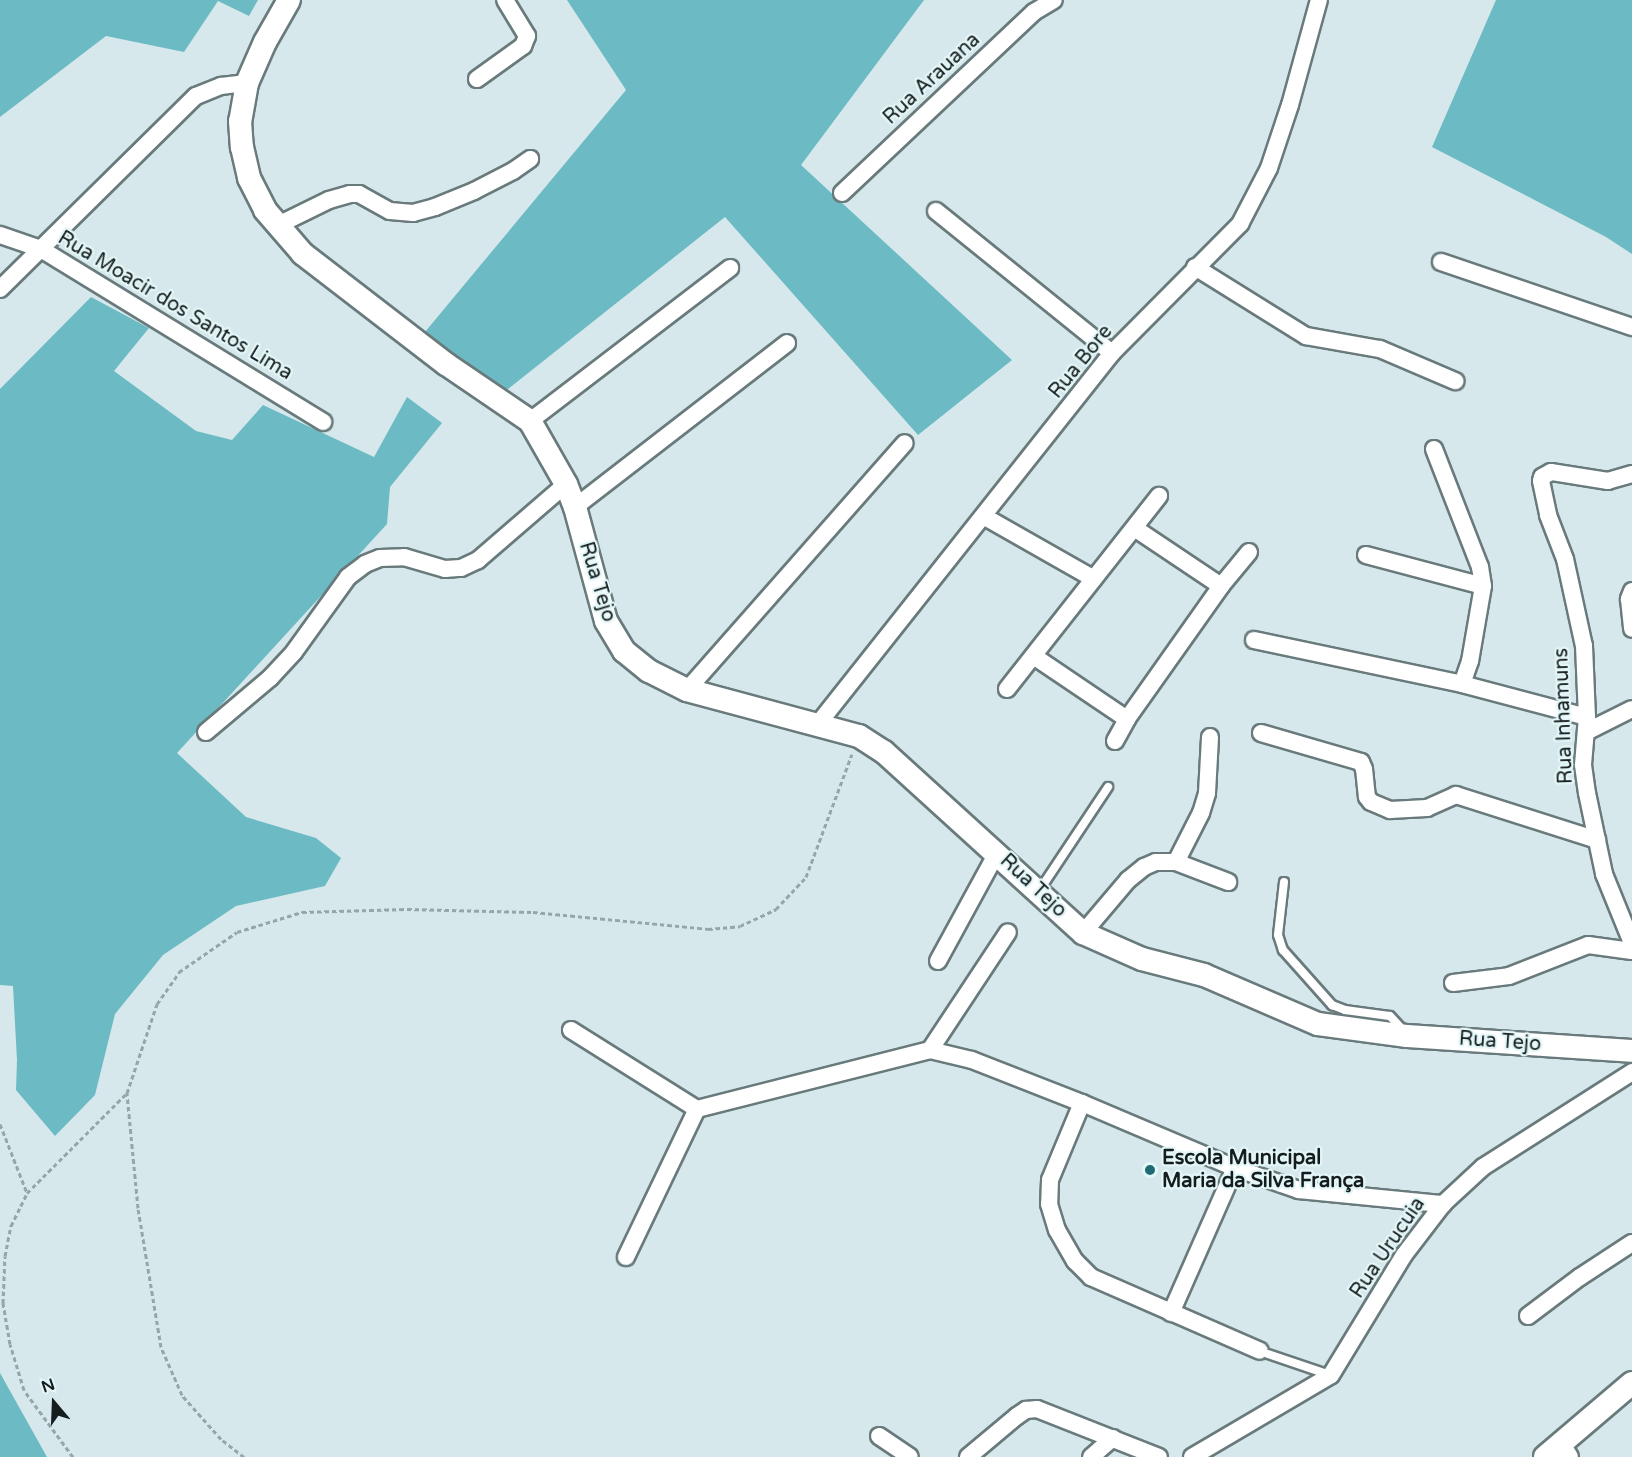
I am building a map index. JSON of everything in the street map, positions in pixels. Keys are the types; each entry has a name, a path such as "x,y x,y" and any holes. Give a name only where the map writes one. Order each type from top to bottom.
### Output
{"street":[{"name":"Rua Tejo","path":"289,0 265,42 247,82 240,121 242,147 249,178 265,210 276,226 303,254 446,364 530,421 566,484 575,507 606,621 624,651 649,671 687,690 859,736 884,752 1083,933 1142,959 1204,975 1318,1024 1407,1036 1632,1051"},
{"path":"477,79 523,46 527,36 505,0"},
{"name":"Rua Arauana","path":"842,193 1034,12 1054,0"},
{"name":"Rua Bore","path":"818,724 985,517 1112,353 1240,224 1269,168 1290,105 1319,0"},
{"path":"0,289 196,96 221,86 247,82"},
{"path":"276,226 329,200 350,194 359,194 390,211 413,213 435,207 474,190 513,171 530,159"},
{"path":"936,211 1112,353"},
{"name":"Rua Moacir dos Santos Lima","path":"0,235 41,249 323,422"},
{"path":"1441,262 1632,327"},
{"path":"1195,267 1306,336 1380,349 1455,381"},
{"path":"530,421 730,268"},
{"path":"575,507 787,343"},
{"path":"687,690 905,443"},
{"path":"1434,449 1480,567 1483,586 1470,661 1462,684"},
{"name":"Rua Inhamuns","path":"1632,474 1608,481 1551,472 1542,477 1540,486 1565,559 1584,646 1586,725 1583,765 1597,840 1604,874 1632,943"},
{"path":"206,732 270,678 294,652 348,577 365,564 380,558 404,556 446,569 461,568 478,560 566,484"},
{"path":"1007,689 1136,529 1159,496"},
{"path":"985,517 1094,579"},
{"path":"1136,529 1221,586"},
{"path":"1115,741 1127,719 1221,586 1248,552"},
{"path":"1366,555 1483,586"},
{"path":"1632,591 1629,598 1632,629"},
{"path":"1254,639 1462,684 1586,725 1632,709"},
{"path":"1035,657 1127,719"},
{"path":"1261,734 1361,762 1367,797 1371,802 1390,810 1427,808 1456,795 1597,840"},
{"path":"1176,862 1201,813 1208,793 1210,737"},
{"path":"938,961 997,853"},
{"path":"1083,933 1128,880 1144,867 1156,862 1176,862 1228,882"},
{"path":"930,1050 1008,932"},
{"path":"1453,983 1509,976 1588,945 1632,951"},
{"path":"572,1030 697,1109 930,1050 972,1060 1082,1103 1235,1168 1299,1190 1443,1204"},
{"name":"Rua Urucuia","path":"1192,1457 1331,1375 1404,1255 1443,1204 1483,1167 1632,1072"},
{"path":"1082,1103 1050,1180 1049,1204 1057,1230 1075,1261 1091,1277 1264,1352"},
{"path":"626,1257 697,1109"},
{"path":"1171,1313 1235,1168"},
{"path":"1528,1316 1580,1277 1632,1243"},
{"path":"1559,1453 1632,1383"},
{"path":"968,1457 1026,1410 1052,1413 1159,1457"},
{"path":"879,1436 910,1457"},
{"path":"1091,1457 1113,1438"}],"lane":[{"path":"1039,892 1108,787"},
{"path":"1284,882 1278,935 1283,950 1332,1005 1345,1010 1390,1016 1407,1036"},
{"path":"1264,1352 1331,1375"}],"path":[{"path":"244,1457 221,1439 182,1395 161,1347 138,1208 127,1093 157,1004 179,972 237,932 302,912 407,909 533,912 708,929 740,926 776,909 806,877 859,736"},
{"path":"73,1457 38,1413 24,1390 10,1344 3,1303 5,1256 11,1226 27,1193 127,1093"},
{"path":"0,1124 27,1193"}],"shaded area":[{"path":"0,0 258,0 249,16 218,1 184,52 106,36 0,117"},
{"path":"567,0 924,0 801,165 1012,360 918,435 725,217 503,393 420,338 626,90"},
{"path":"1496,0 1632,0 1632,254 1606,237 1432,147"},
{"path":"91,297 149,328 114,371 196,431 232,440 263,405 374,457 407,397 442,423 390,487 387,524 177,753 246,817 316,838 341,858 325,886 236,906 163,955 115,1014 95,1095 55,1136 16,1090 17,1060 13,986 0,985 0,389"},
{"path":"0,1373 47,1457 0,1457"}],"place":[{"name":"Escola Municipal Maria da Silva França","path":"1150,1170"}]}
